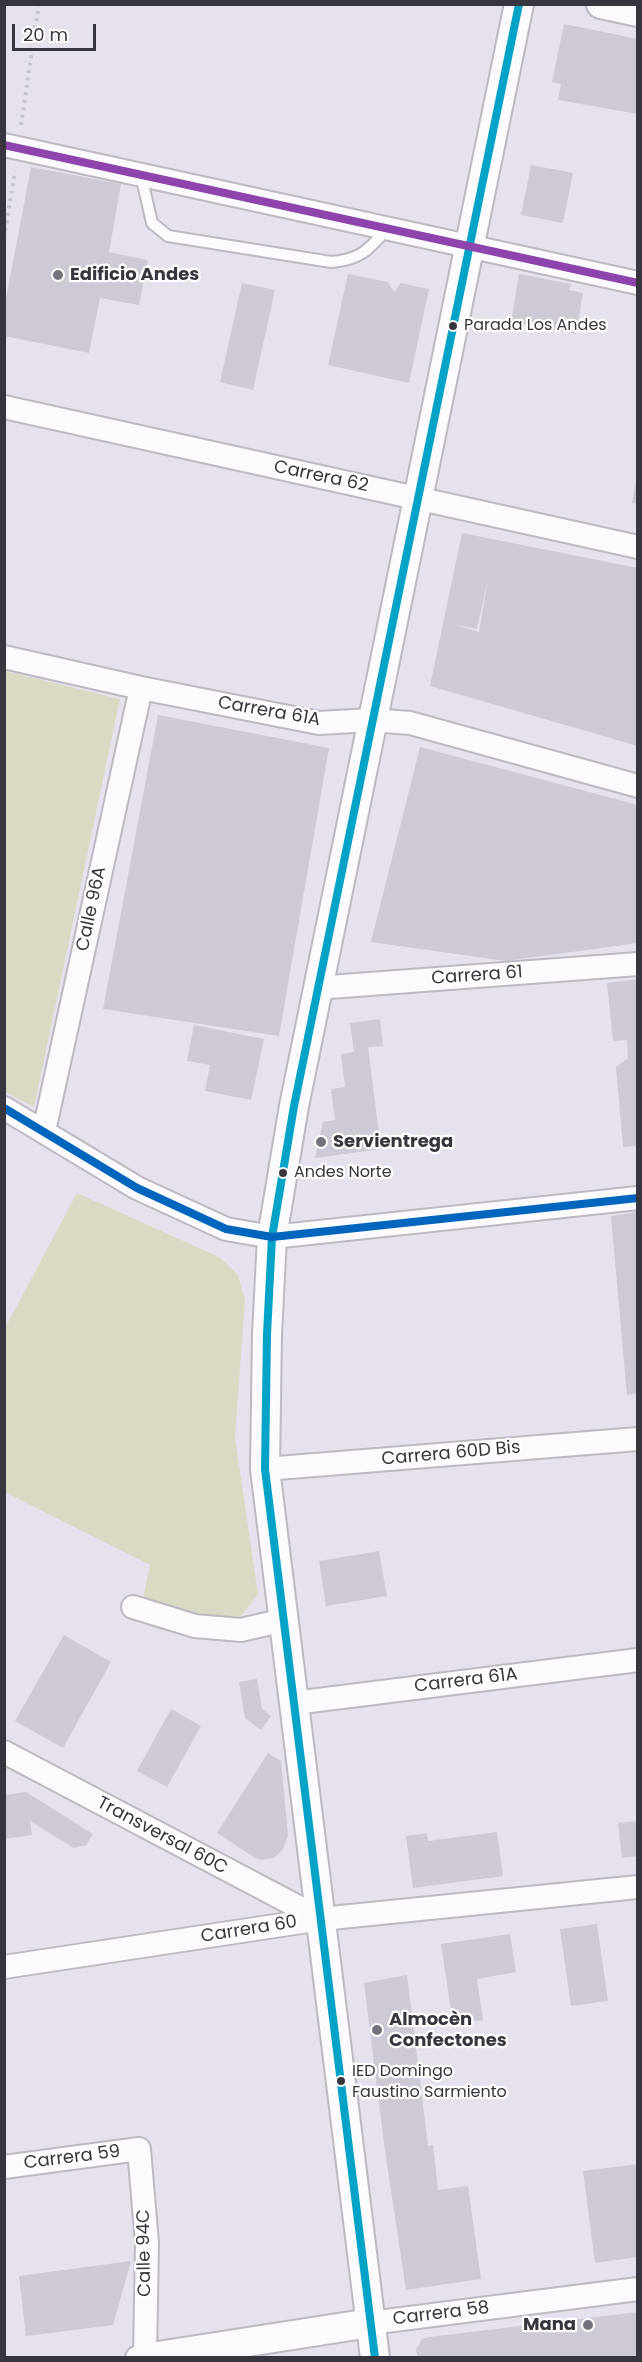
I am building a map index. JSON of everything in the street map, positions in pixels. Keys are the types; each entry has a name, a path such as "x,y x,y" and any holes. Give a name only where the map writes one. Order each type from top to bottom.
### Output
{"street":[{"path":"375,2358 265,1469 267,1334 272,1237 316,988 519,4"},
{"path":"602,4 638,12"},
{"path":"11,147 638,283"},
{"name":"Carrera 62","path":"4,407 638,547"},
{"name":"Carrera 61A","path":"4,657 141,688 319,723 372,720 410,723 638,786"},
{"name":"Calle 96A","path":"44,1131 141,688"},
{"name":"Carrera 61","path":"316,988 638,964"},
{"path":"4,1108 137,1188 226,1229 272,1237 638,1198"},
{"name":"Carrera 60D Bis","path":"265,1469 638,1439"},
{"path":"133,1607 195,1626 241,1630 284,1620"},
{"name":"Carrera 61A","path":"294,1703 638,1660"},
{"name":"Transversal 60C","path":"4,1752 321,1919"},
{"path":"4,1768 28,1765"},
{"name":"Carrera 60","path":"4,1967 321,1919 638,1887"},
{"name":"Carrera 59","path":"4,2167 139,2149"},
{"name":"Calle 94C","path":"139,2149 147,2243 142,2357"},
{"name":"Carrera 58","path":"142,2357 370,2323 638,2289"}],"lane":[{"path":"141,174 152,222 168,236 331,262 349,261 364,253 388,228"}],"path":[{"path":"4,238 11,147 39,4"}],"green space":[{"path":"5,671 120,699 34,1107 5,1092"},
{"path":"77,1193 219,1257 238,1275 245,1300 235,1437 258,1595 240,1617 188,1613 143,1599 150,1565 5,1492 4,1330"}],"building":[{"path":"564,24 638,39 638,114 558,100 561,84 552,82"},
{"path":"531,165 573,173 563,223 521,215"},
{"name":"Edificio Andes","path":"31,167 121,184 109,252 148,260 139,305 100,298 89,353 4,336 4,309"},
{"path":"348,274 388,282 394,292 401,283 429,289 409,383 328,365"},
{"path":"519,274 571,284 569,290 583,293 576,334 511,322"},
{"path":"242,283 275,290 253,390 220,382"},
{"path":"636,480 638,480 638,504 632,503"},
{"path":"462,533 638,568 638,746 430,686","holes":["488,579 479,632 455,625 477,629"]},
{"path":"158,715 329,748 279,1036 103,1009"},
{"path":"420,747 638,805 638,943 506,961 371,942"},
{"path":"638,979 638,1146 623,1147 616,1067 628,1058 627,1040 613,1041 607,983"},
{"path":"380,1019 383,1046 368,1047 381,1149 315,1158 323,1122 335,1120 331,1089 345,1087 341,1054 354,1052 350,1023"},
{"path":"194,1025 264,1039 251,1100 205,1091 210,1065 187,1061"},
{"path":"638,1212 638,1393 627,1395 611,1216"},
{"path":"379,1551 387,1596 326,1606 319,1561"},
{"path":"64,1635 111,1662 63,1748 15,1721"},
{"path":"257,1679 262,1709 271,1716 261,1730 245,1718 239,1682"},
{"path":"171,1709 201,1726 167,1787 137,1771"},
{"path":"268,1753 281,1761 288,1835 283,1849 274,1858 261,1860 217,1833"},
{"path":"26,1792 93,1834 86,1845 74,1848 30,1821 32,1835 4,1839 4,1795"},
{"path":"638,1821 638,1856 622,1858 618,1823"},
{"path":"497,1832 503,1876 413,1888 406,1836 427,1833 428,1841"},
{"path":"597,1924 608,2001 571,2006 560,1929"},
{"path":"510,1934 516,1972 477,1979 483,2020 453,2024 441,1944"},
{"path":"407,1975 428,2146 433,2145 438,2190 468,2186 481,2279 406,2290 385,2151 364,1983"},
{"path":"638,2164 638,2257 595,2263 583,2171"},
{"path":"131,2261 113,2325 26,2336 19,2276"},
{"path":"638,2312 638,2358 418,2358 416,2350 422,2339 429,2337"}],"transit line":[{"path":"375,2358 265,1469 267,1334 272,1237 294,1106 519,4"},
{"path":"4,145 638,283"},
{"path":"4,1108 137,1188 226,1229 272,1237 638,1198"}],"place":[{"name":"Edificio Andes","path":"58,275"},
{"name":"Parada Los Andes","path":"453,326"},
{"name":"Servientrega","path":"321,1142"},
{"name":"Andes Norte","path":"283,1173"},
{"name":"Almocèn Confectones","path":"377,2030"},
{"name":"IED Domingo Faustino Sarmiento","path":"341,2081"},
{"name":"Mana","path":"588,2325"}]}
